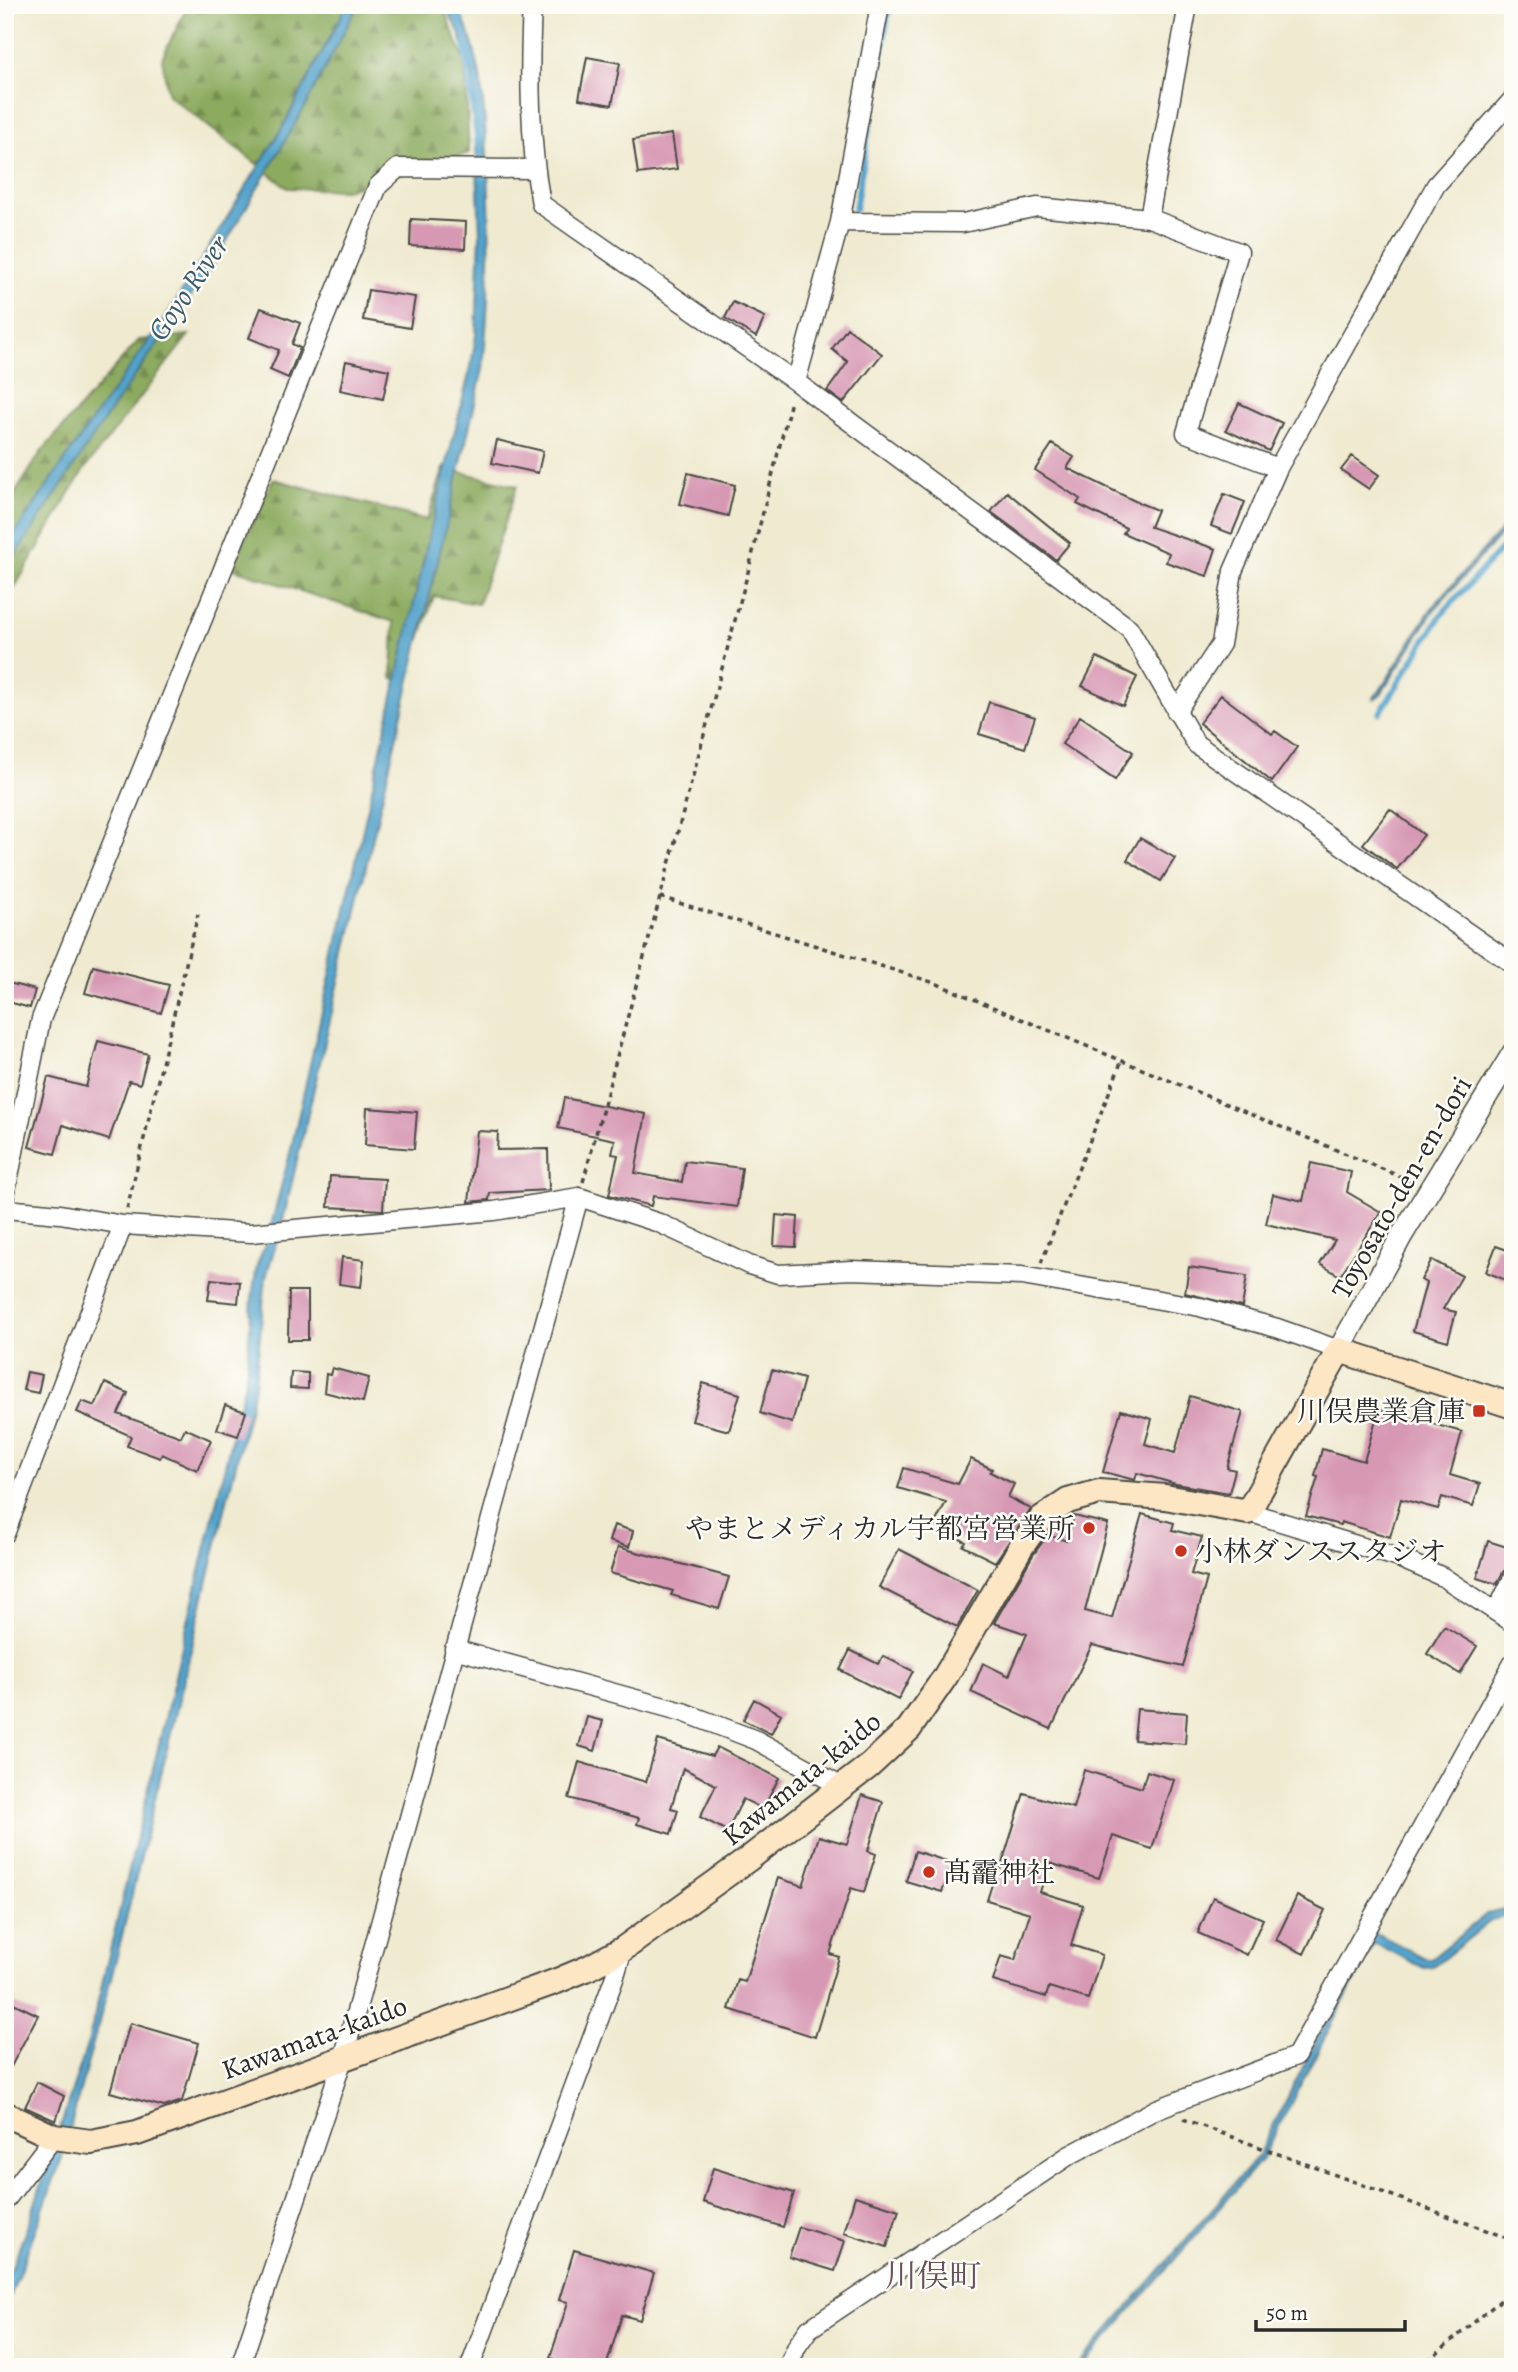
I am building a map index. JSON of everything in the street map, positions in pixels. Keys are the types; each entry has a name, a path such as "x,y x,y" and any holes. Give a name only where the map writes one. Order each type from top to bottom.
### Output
{"main road":[{"path":"1248,1512 1339,1350 1513,1406"},
{"name":"Kawamata-kaido","path":"5,2114 54,2137 90,2142 137,2133 588,1968 623,1950 747,1860 869,1766 909,1729 928,1704 1021,1547 1042,1518 1068,1501 1099,1492 1133,1493 1248,1512"}],"street":[{"path":"532,5 530,46 534,169 541,204 796,382 1129,628 1196,744 1513,964"},
{"path":"796,382 840,222 880,5"},
{"path":"1149,218 1188,5"},
{"path":"1176,712 1221,644 1233,572 1278,468 1436,185 1513,99"},
{"path":"5,1196 41,1020 378,186 398,168 534,169"},
{"path":"840,222 963,223 1037,207 1149,218 1239,253 1186,433 1278,468"},
{"name":"Toyosato-den-en-dori","path":"1339,1350 1430,1188 1513,1053"},
{"path":"240,2367 343,2059 579,1197"},
{"path":"5,1209 60,1214 123,1225 251,1233 494,1211 579,1197 659,1223 749,1265 778,1274 851,1269 1022,1276 1200,1307 1277,1328 1339,1350"},
{"path":"5,1534 123,1225"},
{"path":"1248,1512 1399,1558 1443,1577 1513,1623"},
{"path":"1496,1612 1513,1578"},
{"path":"454,1649 683,1712 756,1740 833,1782 838,1789"},
{"path":"788,2367 797,2346 809,2329 1068,2156 1157,2109 1296,2056 1513,1663"},
{"path":"470,2367 623,1950"},
{"path":"5,2201 54,2137"}],"path":[{"path":"579,1197 796,382"},
{"path":"660,897 936,983 1430,1188"},
{"path":"123,1225 198,914"},
{"path":"1035,1278 1122,1060"},
{"path":"1157,2109 1513,2239"},
{"path":"1420,2367 1513,2290"}],"green space":[{"path":"188,5 442,5 465,61 469,153 345,190 288,188 168,95 162,58"},
{"path":"189,335 83,471 5,604 5,509 42,451 139,340"},
{"path":"444,468 517,486 478,604 434,596 406,682 392,678 394,622 231,568 273,479 427,520"}],"water":[{"name":"Goyo River","path":"347,5 358,5 306,105 211,268 113,407 5,571 5,548 166,317 281,130"},
{"path":"444,5 456,5 464,21 479,70 483,104 490,225 483,369 284,1216 266,1277 255,1385 118,1952 61,2161 5,2311 5,2285 30,2219 89,2039 246,1377 257,1265 268,1237 291,1149 431,527 471,366 476,335 480,235 473,74 458,30"},
{"path":"1513,516 1513,521 1434,610 1381,694 1374,699 1431,609"},
{"path":"1503,1909 1513,1912 1513,1921 1503,1917 1492,1920 1433,1967 1424,1968 1374,1943 1262,2159 1081,2367 1076,2367 1258,2156 1372,1931 1431,1959 1488,1913"}],"building":[{"path":"587,57 620,63 612,105 579,99"},
{"path":"672,134 677,169 638,174 633,140"},
{"path":"411,219 466,222 465,249 410,246"},
{"path":"368,290 415,297 410,328 363,320"},
{"path":"733,302 765,317 756,337 725,318"},
{"path":"261,308 300,323 292,344 300,348 288,378 270,370 279,350 249,338"},
{"path":"847,328 882,354 843,403 827,391 848,362 832,349"},
{"path":"346,361 389,370 383,399 340,390"},
{"path":"1239,403 1282,423 1269,451 1226,430"},
{"path":"497,440 543,451 538,473 492,463"},
{"path":"1052,444 1074,457 1067,468 1157,510 1150,527 1216,549 1207,576 1166,562 1169,553 1123,533 1126,528 1077,504 1080,499 1035,470"},
{"path":"1352,456 1379,475 1369,489 1341,470"},
{"path":"688,473 735,485 728,516 680,504"},
{"path":"1007,492 1070,543 1056,560 991,512"},
{"path":"1224,494 1245,502 1232,534 1211,526"},
{"path":"1097,657 1137,677 1123,706 1082,686"},
{"path":"1221,695 1272,734 1275,731 1297,747 1272,782 1199,723"},
{"path":"989,702 1035,717 1025,748 979,734"},
{"path":"1080,716 1133,752 1115,780 1062,744"},
{"path":"1390,809 1424,835 1397,869 1363,844"},
{"path":"1140,838 1175,858 1161,881 1127,860"},
{"path":"93,966 169,985 161,1013 85,993"},
{"path":"5,982 35,990 30,1008 5,1001"},
{"path":"98,1041 148,1054 140,1084 129,1081 109,1140 63,1125 55,1154 29,1147 48,1077 86,1087"},
{"path":"564,1098 646,1114 635,1173 682,1182 685,1161 742,1168 737,1207 653,1196 651,1206 609,1195 618,1155 612,1154 615,1140 558,1128"},
{"path":"367,1108 417,1112 414,1149 365,1145"},
{"path":"477,1131 498,1132 497,1150 548,1149 549,1190 490,1193 489,1200 469,1202"},
{"path":"1311,1163 1351,1172 1347,1192 1381,1212 1340,1276 1320,1264 1335,1240 1266,1224 1273,1194 1303,1201"},
{"path":"330,1176 385,1179 383,1210 328,1207"},
{"path":"776,1215 798,1217 796,1247 774,1246"},
{"path":"1496,1246 1513,1252 1513,1283 1486,1272"},
{"path":"342,1257 364,1260 361,1287 339,1284"},
{"path":"1432,1260 1462,1276 1443,1309 1456,1312 1448,1341 1413,1331 1426,1283 1421,1280"},
{"path":"1189,1267 1247,1276 1242,1307 1185,1293"},
{"path":"211,1279 240,1282 238,1303 208,1300"},
{"path":"289,1291 308,1291 308,1340 288,1340"},
{"path":"332,1368 369,1378 363,1402 324,1392 326,1374 330,1375"},
{"path":"772,1370 804,1379 792,1423 760,1413"},
{"path":"27,1372 42,1375 38,1393 23,1390"},
{"path":"291,1372 308,1373 308,1389 290,1388"},
{"path":"105,1383 128,1393 118,1414 181,1437 185,1428 211,1440 197,1470 162,1454 160,1458 127,1446 131,1436 77,1412 82,1401 95,1406"},
{"path":"703,1383 740,1394 729,1431 692,1421"},
{"path":"1190,1396 1243,1412 1227,1468 1235,1470 1229,1493 1176,1484 1137,1473 1135,1480 1103,1472 1121,1410 1152,1419 1145,1444 1175,1453"},
{"path":"225,1405 246,1412 238,1436 217,1429"},
{"path":"1379,1409 1462,1432 1450,1475 1480,1484 1473,1506 1442,1497 1438,1509 1401,1499 1390,1537 1341,1522 1340,1525 1306,1516 1318,1477 1315,1476 1322,1449 1364,1461"},
{"path":"971,1459 1014,1484 1008,1497 1031,1509 995,1562 963,1546 966,1542 934,1525 946,1502 898,1488 904,1468 958,1484"},
{"path":"1142,1514 1174,1523 1172,1530 1202,1537 1191,1574 1207,1578 1183,1667 1092,1645 1051,1729 971,1692 983,1663 1009,1676 1027,1634 994,1623 1033,1555 1048,1535 1067,1541 1074,1516 1108,1524 1085,1611 1112,1618"},
{"path":"614,1525 633,1531 629,1547 609,1541"},
{"path":"1488,1541 1513,1549 1511,1567 1503,1572 1497,1584 1477,1578"},
{"path":"618,1547 729,1577 719,1609 671,1595 673,1591 610,1573"},
{"path":"899,1549 978,1590 957,1627 879,1587"},
{"path":"1444,1626 1477,1646 1460,1674 1427,1654"},
{"path":"850,1650 878,1664 883,1656 913,1671 898,1700 840,1670"},
{"path":"754,1699 781,1714 771,1734 743,1720"},
{"path":"1137,1709 1187,1713 1185,1744 1134,1740"},
{"path":"587,1717 603,1721 595,1751 579,1746"},
{"path":"658,1740 712,1756 717,1747 779,1778 763,1809 743,1799 727,1831 700,1817 716,1785 683,1768 671,1808 678,1810 671,1834 637,1824 639,1818 569,1798 579,1762 646,1782"},
{"path":"1084,1770 1142,1788 1147,1771 1174,1780 1152,1849 1113,1836 1099,1878 1049,1863 1040,1892 1083,1905 1071,1945 1102,1955 1088,1999 1049,1987 1046,1997 993,1981 1001,1956 1015,1960 1030,1913 987,1900 997,1869 1000,1870 1024,1793 1073,1808"},
{"path":"862,1795 883,1802 868,1851 876,1854 864,1892 851,1888 830,1954 839,1957 815,2037 729,2009 738,1980 745,1982 778,1878 803,1886 819,1836 847,1844"},
{"name":"髙靇神社","path":"915,1851 952,1863 942,1892 906,1881"},
{"path":"1297,1896 1325,1910 1304,1954 1276,1940"},
{"path":"1213,1897 1263,1919 1247,1955 1198,1933"},
{"path":"5,1999 38,2015 5,2078"},
{"path":"130,2023 199,2043 182,2101 164,2107 110,2092"},
{"path":"37,2082 64,2096 56,2121 25,2107"},
{"path":"713,2168 794,2193 783,2227 703,2202"},
{"path":"855,2196 899,2210 887,2247 844,2233"},
{"path":"799,2227 845,2241 835,2271 789,2257"},
{"path":"574,2250 654,2273 640,2320 622,2315 606,2367 579,2367 550,2358 568,2302 559,2300"}],"waterway":[{"path":"459,5 461,21"},
{"path":"855,209 890,5"},
{"path":"465,46 478,146"},
{"path":"1380,713 1441,615 1513,536"}],"place":[{"name":"川俣農業倉庫","path":"1479,1411"},
{"name":"やまとメディカル宇都宮営業所","path":"1089,1528"},
{"name":"小林ダンススタジオ","path":"1181,1551"},
{"name":"髙靇神社","path":"929,1872"}],"district":[{"name":"川俣町","path":"933,2276"}]}
